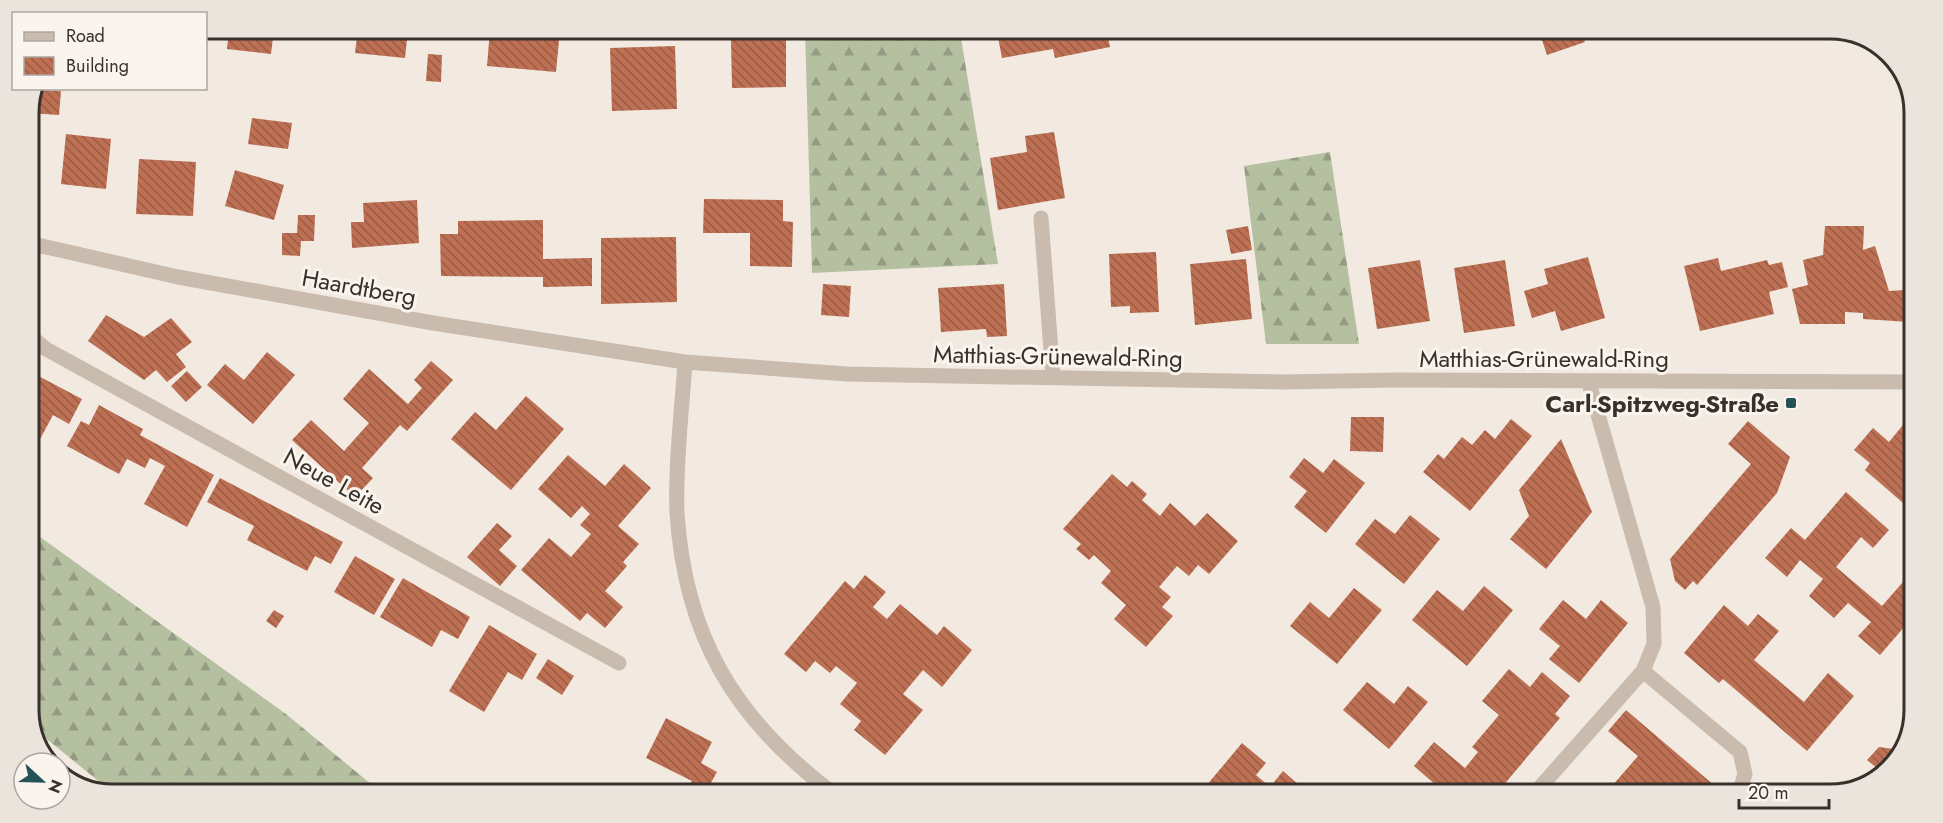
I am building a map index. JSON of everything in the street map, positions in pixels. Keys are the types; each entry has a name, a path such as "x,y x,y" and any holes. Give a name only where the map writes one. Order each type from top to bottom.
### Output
{"street":[{"path":"1041,218 1053,376"},
{"name":"Haardtberg","path":"39,246 189,279 433,323 685,362"},
{"name":"Neue Leite","path":"39,343 619,663"},
{"path":"685,362 677,511 686,588 698,628 740,704 782,751 822,784"},
{"name":"Matthias-Grünewald-Ring","path":"685,362 847,374 988,378 1053,376 1284,382 1396,380 1589,383 1904,382"},
{"path":"1544,784 1643,671 1654,644 1653,607 1589,383"},
{"path":"1643,671 1740,752 1745,774 1742,784"}],"green space":[{"path":"805,39 961,39 998,264 812,273"},
{"path":"1330,152 1359,344 1266,344 1244,166"},
{"path":"39,536 286,714 371,784 101,783 72,760 72,751 61,751 45,738 40,724"}],"building":[{"path":"228,39 273,39 271,54 227,49"},
{"path":"357,39 407,39 405,58 355,53"},
{"path":"489,39 559,39 556,72 487,66"},
{"path":"786,39 786,87 732,88 731,40"},
{"path":"998,39 1108,39 1110,47 1055,58 1053,49 1002,58"},
{"path":"1542,39 1584,39 1585,42 1547,55"},
{"path":"675,46 677,109 612,111 610,48"},
{"path":"428,54 442,55 441,82 426,81"},
{"path":"43,90 61,91 59,115 39,114"},
{"path":"252,118 292,123 288,149 248,144"},
{"path":"1054,132 1065,198 998,210 990,158 1027,152 1025,136"},
{"path":"66,134 111,139 106,189 61,184"},
{"path":"139,159 196,162 193,216 136,214"},
{"path":"235,170 284,185 274,220 225,206"},
{"path":"704,199 783,200 783,221 793,222 792,267 750,266 750,233 703,233"},
{"path":"417,200 419,243 352,248 351,222 364,222 363,203"},
{"path":"298,215 315,215 314,241 301,241 300,256 282,255 282,233 297,233"},
{"path":"543,220 543,259 592,258 592,286 543,287 543,277 441,276 440,234 458,234 458,221"},
{"path":"1248,226 1252,250 1231,254 1226,230"},
{"path":"1825,226 1864,226 1863,250 1875,246 1889,291 1904,290 1904,322 1863,319 1863,313 1845,312 1845,324 1800,324 1792,289 1808,285 1803,260 1823,255"},
{"path":"676,237 677,302 601,304 601,238"},
{"path":"1156,252 1159,312 1130,313 1130,306 1111,307 1109,254"},
{"path":"1588,257 1605,318 1561,331 1555,311 1532,318 1524,291 1548,284 1544,269"},
{"path":"1718,258 1721,271 1767,260 1769,265 1782,262 1788,287 1769,292 1774,314 1700,331 1684,266"},
{"path":"1246,259 1252,319 1195,325 1190,264"},
{"path":"1420,260 1430,321 1377,329 1368,268"},
{"path":"1505,260 1515,326 1464,333 1454,268"},
{"path":"823,284 851,286 849,317 821,315"},
{"path":"1004,284 1007,336 987,337 986,329 941,332 938,288"},
{"path":"106,315 144,337 171,318 192,342 176,354 186,367 167,382 156,370 144,380 88,341"},
{"path":"267,352 295,375 253,424 207,385 225,364 244,380"},
{"path":"431,361 453,380 407,431 400,425 362,468 373,478 355,497 292,440 311,420 344,451 369,423 343,399 369,369 408,404 422,388 414,380"},
{"path":"187,371 202,387 186,402 171,386"},
{"path":"39,376 82,399 69,424 53,415 39,441"},
{"path":"526,396 564,429 511,490 451,439 475,412 496,430"},
{"path":"99,405 143,429 140,435 214,475 187,527 144,504 165,466 150,458 145,468 127,459 119,474 67,446 81,421 89,425"},
{"path":"1351,417 1384,417 1383,452 1350,451"},
{"path":"1511,419 1532,436 1470,511 1423,472 1438,454 1444,459 1462,437 1472,445 1485,430 1495,439"},
{"path":"1748,421 1790,457 1777,493 1697,585 1693,581 1685,590 1675,581 1670,559 1751,464 1728,444"},
{"path":"1904,424 1904,504 1865,470 1870,463 1854,450 1873,428 1889,442"},
{"path":"1561,439 1592,512 1546,569 1510,539 1529,516 1519,490"},
{"path":"568,455 605,486 624,464 651,488 618,526 639,544 623,562 627,566 605,591 623,607 605,628 587,613 580,621 521,570 549,538 571,557 591,534 580,525 590,514 582,506 571,518 538,489"},
{"path":"1304,458 1323,473 1334,459 1365,483 1326,533 1294,507 1307,491 1289,477"},
{"path":"1112,474 1127,487 1132,481 1147,494 1142,500 1160,516 1170,503 1195,526 1207,513 1238,541 1209,574 1198,565 1189,576 1177,566 1159,587 1171,597 1162,607 1173,616 1146,647 1114,619 1126,605 1101,583 1111,571 1094,555 1089,560 1076,549 1081,544 1063,529"},
{"path":"220,478 343,542 331,564 315,556 307,571 247,540 254,526 207,502"},
{"path":"1846,492 1889,530 1873,548 1861,537 1836,567 1882,606 1904,581 1904,627 1880,655 1858,636 1871,622 1848,603 1834,618 1809,596 1823,579 1800,560 1787,577 1765,558 1791,528 1805,540"},
{"path":"1410,515 1440,539 1404,584 1355,544 1375,519 1395,534"},
{"path":"497,523 512,536 499,550 517,566 500,586 467,557"},
{"path":"355,556 395,579 374,615 334,592"},
{"path":"865,575 886,592 873,607 887,619 900,604 937,635 944,626 972,650 942,687 923,670 903,694 923,710 885,755 854,730 861,721 840,704 857,683 836,666 830,673 815,661 806,672 784,654 845,581 854,589"},
{"path":"403,578 470,617 458,639 441,630 432,647 380,617"},
{"path":"1484,586 1513,610 1467,666 1412,620 1437,590 1463,611"},
{"path":"1354,588 1382,610 1337,664 1290,626 1310,602 1329,618"},
{"path":"1563,600 1586,619 1601,600 1628,623 1579,683 1549,659 1560,646 1539,629"},
{"path":"1724,605 1748,626 1758,614 1779,631 1754,660 1804,702 1828,673 1854,696 1807,751 1723,679 1719,683 1684,653"},
{"path":"274,610 284,616 276,628 266,621"},
{"path":"489,625 537,654 522,680 508,672 484,712 449,691"},
{"path":"548,659 574,676 562,695 536,678"},
{"path":"1509,669 1530,687 1542,672 1570,696 1555,714 1560,718 1505,784 1435,784 1414,766 1434,742 1465,768 1478,752 1472,747 1499,715 1482,701"},
{"path":"1367,682 1394,704 1408,686 1428,702 1389,749 1343,710"},
{"path":"1626,710 1713,784 1614,784 1638,756 1608,731"},
{"path":"666,718 712,742 701,763 717,772 710,784 690,784 692,781 646,758"},
{"path":"1242,743 1266,763 1256,775 1266,784 1208,784"},
{"path":"1879,747 1893,749 1876,768 1867,760"},
{"path":"1283,771 1298,784 1272,784"}],"place":[{"name":"Carl-Spitzweg-Straße","path":"1791,403"}]}
